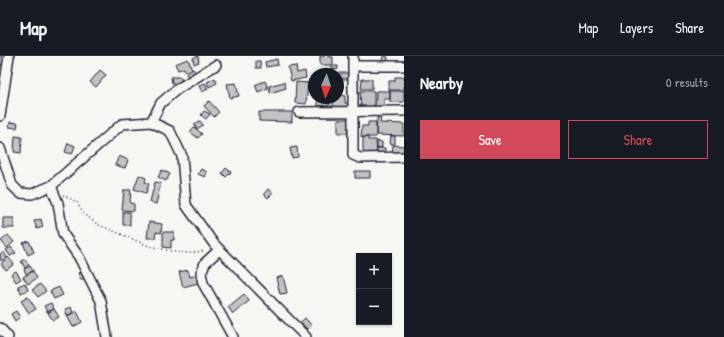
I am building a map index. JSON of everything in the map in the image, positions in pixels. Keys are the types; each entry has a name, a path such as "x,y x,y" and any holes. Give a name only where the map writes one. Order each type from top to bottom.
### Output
{"street":[{"path":"0,116 9,56"},
{"path":"353,56 352,155 360,158 404,157"},
{"path":"151,122 161,103 176,90 216,65"},
{"path":"353,66 404,66"},
{"path":"299,112 404,111"},
{"path":"0,148 12,185 20,193 32,194 53,190 122,124 151,122 170,131 182,156 186,205 217,247 306,337"},
{"path":"53,190 58,203 63,234 79,257 101,301 108,337"},
{"path":"217,247 205,263 201,273 203,283 233,337"},
{"path":"0,328 8,337"}],"path":[{"path":"53,190 77,202 83,213 97,224 149,246 175,252 190,253 217,247"}],"building":[{"path":"0,56 7,56 0,67"},
{"path":"198,56 199,62 194,64 193,58"},
{"path":"320,56 333,57 333,65 320,65"},
{"path":"383,56 388,57 387,64 382,63"},
{"path":"188,59 192,69 186,72 184,68 178,70 175,64"},
{"path":"277,59 278,65 266,67 265,62"},
{"path":"256,61 260,61 261,68 256,68"},
{"path":"296,66 297,73 305,71 306,78 291,81 288,67"},
{"path":"332,66 338,66 338,68 332,68"},
{"path":"193,69 197,74 190,79 186,74"},
{"path":"100,70 106,75 96,87 90,82"},
{"path":"344,73 352,73 352,79 344,79"},
{"path":"171,77 181,77 182,83 172,83"},
{"path":"395,77 404,77 404,90 389,90 389,81 395,81"},
{"path":"215,78 217,83 209,87 207,82"},
{"path":"362,79 372,79 372,89 361,89"},
{"path":"265,81 268,88 258,92 255,85"},
{"path":"284,82 286,88 270,93 269,86"},
{"path":"296,82 308,83 306,104 295,103"},
{"path":"205,83 208,89 202,92 199,86"},
{"path":"236,83 239,96 230,98 227,84"},
{"path":"360,91 374,91 374,110 361,109"},
{"path":"376,91 390,91 390,99 384,99 384,110 375,109"},
{"path":"390,91 404,91 404,102 390,102"},
{"path":"344,96 345,103 353,103 353,110 333,110 333,104 344,104"},
{"path":"209,101 219,112 214,117 204,106"},
{"path":"318,104 330,104 330,105 318,106"},
{"path":"204,111 210,114 206,119 201,115"},
{"path":"259,112 292,112 292,122 259,121"},
{"path":"377,118 381,118 380,123 404,124 404,136 376,135"},
{"path":"338,119 348,119 349,133 338,133"},
{"path":"200,121 203,125 197,129 194,124"},
{"path":"10,122 18,123 17,128 9,127"},
{"path":"368,122 376,122 376,137 361,137 362,126 368,126"},
{"path":"194,127 202,134 198,138 190,132"},
{"path":"15,136 22,137 21,153 14,152"},
{"path":"391,136 395,136 395,144 390,144"},
{"path":"363,137 368,137 368,140 376,140 377,158 363,157"},
{"path":"377,141 382,142 382,148 377,147"},
{"path":"68,143 75,146 72,154 65,152"},
{"path":"393,145 404,146 404,156 392,155"},
{"path":"297,147 298,157 292,158 290,148"},
{"path":"377,148 385,148 384,158 377,158"},
{"path":"119,156 128,160 125,168 115,165"},
{"path":"226,168 231,172 226,177 222,173"},
{"path":"201,169 207,172 205,177 198,174"},
{"path":"162,170 170,174 166,181 158,177"},
{"path":"355,171 370,171 370,178 355,178"},
{"path":"139,175 146,178 145,182 149,184 146,193 134,189"},
{"path":"155,182 161,183 156,204 150,202"},
{"path":"268,189 273,193 268,198 264,194"},
{"path":"124,190 131,190 130,203 134,204 134,211 122,210"},
{"path":"123,212 130,212 130,225 123,225"},
{"path":"3,218 14,218 14,228 3,228"},
{"path":"41,219 43,227 37,229 34,221"},
{"path":"149,222 162,224 161,233 156,232 155,238 147,238"},
{"path":"163,232 174,232 174,240 171,240 171,248 163,247"},
{"path":"8,235 14,242 7,248 1,241"},
{"path":"29,241 34,252 28,255 23,243"},
{"path":"11,247 16,253 10,256 6,250"},
{"path":"4,252 7,258 1,261 0,254"},
{"path":"8,257 14,264 6,270 1,264"},
{"path":"25,259 29,265 25,268 21,261"},
{"path":"30,266 33,271 26,274 24,269"},
{"path":"84,270 86,277 81,280 78,273"},
{"path":"188,270 190,277 197,275 198,283 183,287 179,272"},
{"path":"16,271 21,279 16,282 11,274"},
{"path":"33,271 37,278 28,284 23,277"},
{"path":"283,276 287,293 280,294 276,278"},
{"path":"25,283 28,290 21,293 18,286"},
{"path":"40,284 46,291 38,297 32,290"},
{"path":"59,287 63,295 54,299 50,291"},
{"path":"244,294 249,301 233,314 228,307"},
{"path":"28,297 36,309 29,313 21,301"},
{"path":"51,303 54,309 47,312 44,306"},
{"path":"71,307 73,313 67,315 65,309"},
{"path":"54,309 59,317 53,320 48,313"},
{"path":"16,311 20,317 15,321 11,314"},
{"path":"77,311 82,322 73,327 67,316"},
{"path":"305,318 311,325 307,329 301,322"}]}
